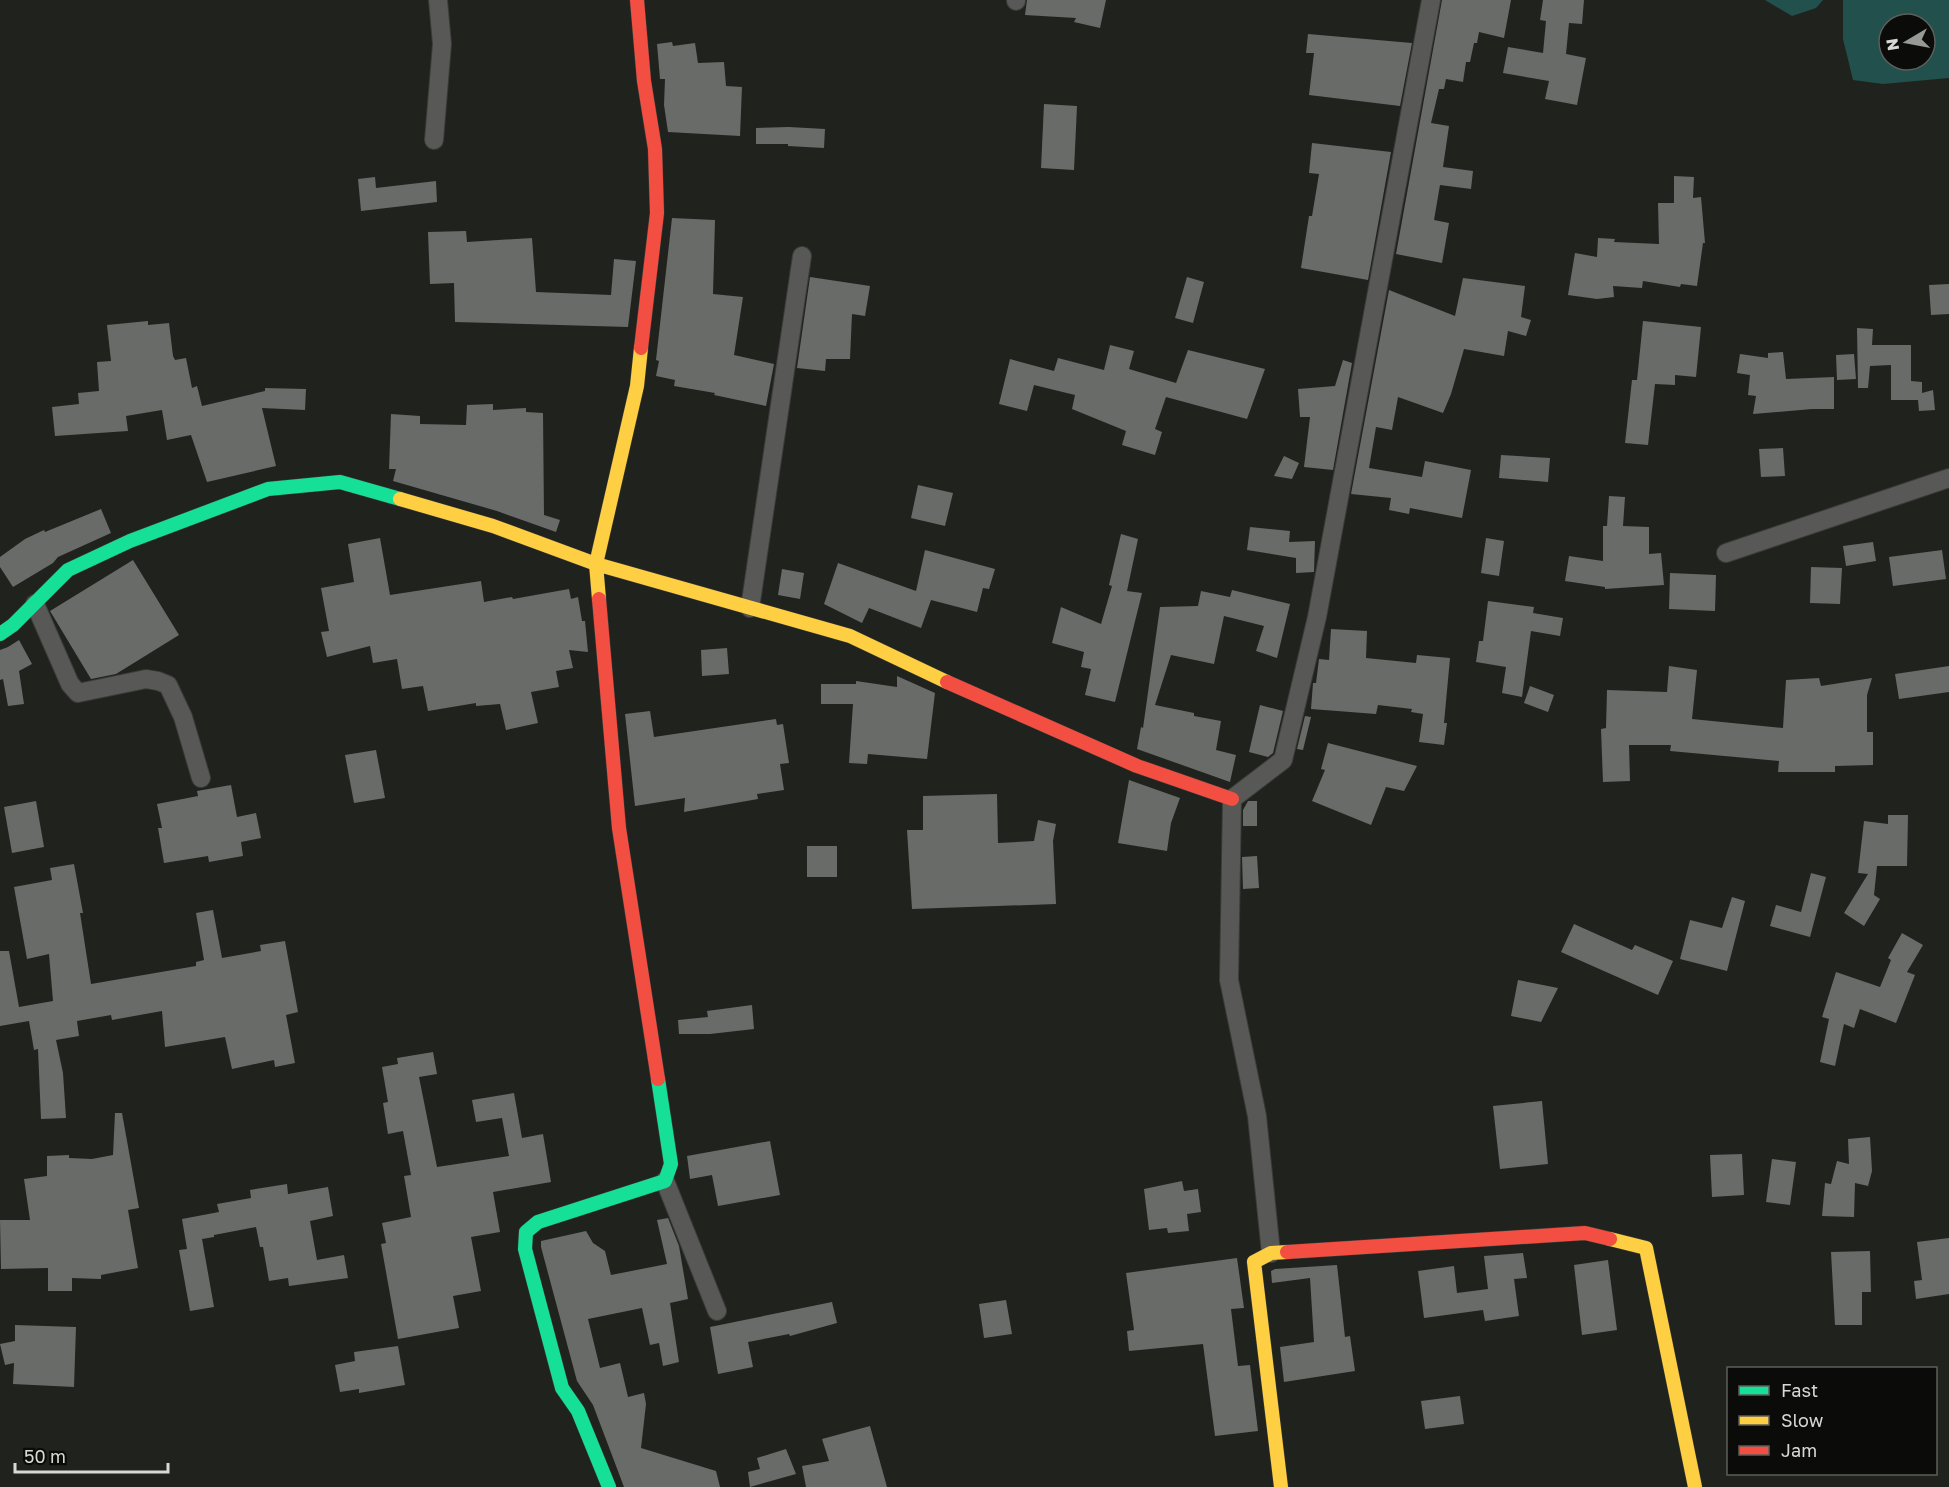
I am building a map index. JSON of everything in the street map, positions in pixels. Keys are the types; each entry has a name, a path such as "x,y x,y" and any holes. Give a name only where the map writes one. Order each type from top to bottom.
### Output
{"street":[{"path":"434,140 442,44 438,0"},
{"path":"637,0 644,81 655,149 657,213 637,386 596,564 619,828 671,1164 665,1181 717,1311"},
{"path":"1232,799 1283,760 1317,617 1431,0"},
{"path":"750,608 802,256"},
{"path":"1726,553 1949,478"},
{"path":"0,634 35,604 68,570 130,541 268,489 340,482 493,526 596,564 850,636 1005,709 1137,766 1232,799"},
{"path":"35,604 70,684 78,693 146,679 168,686 183,717 201,778"},
{"path":"1232,799 1228,980 1257,1116 1271,1252"},
{"path":"609,1487 578,1411 562,1389 525,1249 526,1232 538,1222 665,1181"},
{"path":"1281,1487 1254,1262 1271,1252 1585,1233 1646,1248 1695,1487"}],"water":[{"path":"1765,0 1823,0 1816,8 1792,16"},
{"path":"1843,0 1949,0 1949,78 1883,84 1853,80 1843,39"}],"building":[{"path":"1027,0 1106,0 1100,28 1074,22 1076,18 1025,15"},
{"path":"1442,0 1511,0 1504,38 1479,32 1470,62 1466,62 1463,82 1446,79 1444,89 1439,89 1431,123 1449,126 1443,167 1473,171 1471,189 1440,185 1434,220 1449,223 1442,263 1396,254"},
{"path":"1543,0 1584,0 1582,24 1569,23 1566,54 1586,58 1577,105 1545,99 1549,81 1503,73 1508,47 1543,53 1546,21 1540,20"},
{"path":"1308,34 1412,43 1400,106 1309,95 1314,53 1306,53"},
{"path":"672,42 673,46 695,43 698,63 724,62 726,86 742,87 740,136 668,132 664,105 665,79 660,79 657,44"},
{"path":"1044,104 1077,106 1074,170 1041,168"},
{"path":"756,128 825,129 824,148 788,146 788,144 756,144"},
{"path":"1312,143 1391,152 1368,280 1301,268 1309,216 1312,216 1319,174 1309,173"},
{"path":"1674,176 1694,177 1693,198 1701,197 1705,243 1703,243 1697,286 1681,284 1680,287 1643,281 1642,288 1613,286 1614,297 1597,299 1568,295 1575,253 1597,257 1598,238 1615,239 1614,242 1659,244 1658,203 1674,203"},
{"path":"375,177 376,188 436,181 437,202 361,211 358,179"},
{"path":"672,218 715,220 713,294 743,297 734,355 774,364 766,406 714,395 715,393 674,386 675,380 656,376"},
{"path":"466,231 467,242 532,238 536,292 611,295 614,259 636,261 628,327 455,322 454,283 430,284 428,232"},
{"path":"810,277 870,286 865,316 852,314 850,359 826,359 825,371 797,368"},
{"path":"1187,277 1204,282 1193,323 1175,318"},
{"path":"1463,278 1525,286 1521,317 1531,320 1526,336 1508,331 1504,356 1464,349 1443,413 1398,397 1392,430 1376,427 1369,468 1422,477 1425,461 1471,470 1462,518 1410,508 1409,514 1389,510 1391,498 1351,494 1389,290 1455,316"},
{"path":"1949,284 1949,314 1931,315 1929,285"},
{"path":"148,321 148,325 169,323 173,356 175,360 186,358 192,388 197,386 202,406 265,391 265,388 306,389 305,410 262,408 276,466 207,482 191,435 167,440 162,410 126,416 128,431 55,436 52,407 79,404 78,393 99,391 97,362 111,361 107,325"},
{"path":"1643,321 1701,327 1696,377 1675,375 1675,385 1655,384 1648,445 1625,443 1632,380 1637,380"},
{"path":"1857,328 1873,329 1872,345 1911,345 1911,381 1922,382 1922,393 1933,390 1935,410 1919,411 1918,400 1891,400 1891,365 1870,366 1868,388 1858,388"},
{"path":"1110,345 1134,351 1129,369 1176,383 1188,350 1265,369 1247,419 1166,397 1155,429 1162,432 1155,455 1122,445 1126,431 1072,409 1075,395 1034,385 1027,411 999,404 1010,359 1054,371 1058,358 1104,370"},
{"path":"1783,352 1786,379 1834,377 1834,409 1753,414 1756,396 1748,395 1750,375 1737,373 1740,354 1768,358 1768,353"},
{"path":"1854,354 1856,379 1837,380 1836,355"},
{"path":"1343,360 1352,363 1333,470 1304,467 1310,417 1300,417 1298,389 1335,386"},
{"path":"493,404 493,410 526,408 526,412 543,413 544,515 560,520 556,532 497,511 393,481 396,469 389,469 391,414 420,416 420,424 466,425 467,405"},
{"path":"1783,448 1785,476 1761,477 1759,449"},
{"path":"1501,455 1550,458 1548,482 1499,478"},
{"path":"1284,456 1299,463 1292,479 1274,476"},
{"path":"918,485 953,493 945,526 911,518"},
{"path":"1609,496 1625,497 1623,526 1649,527 1649,554 1661,553 1664,585 1605,589 1605,587 1565,581 1569,556 1603,561 1603,526 1607,526"},
{"path":"101,509 111,533 58,557 53,563 13,587 0,567 0,557 25,539"},
{"path":"1250,527 1290,531 1289,542 1315,541 1314,572 1296,573 1296,558 1247,550"},
{"path":"1121,534 1138,539 1127,591 1142,593 1115,702 1085,695 1091,669 1081,667 1084,652 1052,643 1061,607 1101,624 1112,586 1109,585"},
{"path":"380,538 390,595 481,581 484,602 569,589 571,599 578,597 582,621 585,621 588,652 569,650 573,668 556,671 559,687 531,692 538,723 506,730 500,704 476,706 476,703 428,711 423,686 402,689 397,659 373,663 370,646 327,657 321,632 329,631 321,588 354,582 348,544"},
{"path":"1486,538 1504,541 1499,576 1481,573"},
{"path":"1873,542 1876,561 1846,566 1843,546"},
{"path":"925,550 995,569 989,589 983,588 977,612 931,600 921,628 869,608 862,623 824,604 838,563 916,591"},
{"path":"1942,550 1946,579 1893,586 1889,557"},
{"path":"133,560 179,635 116,674 91,679 50,611"},
{"path":"1811,567 1842,568 1840,604 1810,603"},
{"path":"782,569 804,573 800,599 778,595"},
{"path":"1670,573 1716,575 1715,611 1669,609"},
{"path":"1232,590 1290,604 1277,658 1256,651 1264,626 1224,616 1214,664 1171,655 1155,705 1221,721 1216,750 1236,755 1230,782 1137,749 1141,727 1143,728 1160,607 1198,606 1201,591 1230,597"},
{"path":"1488,601 1534,607 1533,613 1563,618 1560,636 1531,631 1522,697 1502,693 1506,667 1476,662 1479,641 1483,641"},
{"path":"1331,629 1367,631 1366,658 1416,663 1417,655 1450,658 1444,745 1419,742 1423,714 1411,712 1412,709 1378,705 1376,714 1311,709 1313,683 1316,683 1319,659 1329,660"},
{"path":"19,640 32,664 19,671 24,704 8,706 3,679 0,680 0,650"},
{"path":"727,648 729,674 702,676 701,650"},
{"path":"1669,666 1697,670 1692,719 1783,728 1786,680 1819,678 1821,686 1872,678 1867,695 1867,732 1873,732 1873,765 1835,766 1835,772 1778,772 1779,761 1670,751 1671,745 1629,745 1630,781 1603,782 1601,729 1606,728 1607,690 1667,692"},
{"path":"1949,666 1949,692 1899,699 1895,674"},
{"path":"897,676 935,693 927,759 868,754 867,764 849,763 853,704 821,704 821,684 856,684 856,681 897,687"},
{"path":"1530,686 1554,695 1548,712 1524,703"},
{"path":"1260,705 1283,711 1273,753 1268,757 1249,752"},
{"path":"650,711 654,737 776,719 777,725 783,724 789,763 780,764 784,790 757,794 758,799 684,812 685,798 635,806 625,714"},
{"path":"1305,716 1311,717 1303,750 1297,749"},
{"path":"1328,743 1417,766 1404,791 1386,787 1371,825 1312,801 1325,770 1321,769"},
{"path":"376,750 385,798 354,803 345,755"},
{"path":"1129,780 1180,798 1171,823 1167,851 1118,843"},
{"path":"231,785 237,817 256,813 261,838 241,842 243,856 209,862 208,856 164,863 158,828 162,828 157,804 198,796 197,791"},
{"path":"997,794 998,843 1034,841 1038,820 1056,824 1053,841 1056,904 912,909 907,830 923,830 923,796"},
{"path":"36,801 44,847 12,853 4,807"},
{"path":"1248,801 1257,801 1257,826 1243,826 1243,810"},
{"path":"1888,815 1908,815 1907,866 1877,866 1874,895 1880,899 1864,926 1844,913 1868,874 1858,873 1864,821 1888,824"},
{"path":"807,846 837,846 837,877 807,877"},
{"path":"1257,856 1259,888 1243,889 1242,857"},
{"path":"74,864 83,913 80,913 91,984 196,966 196,962 204,960 196,913 213,910 222,958 261,951 260,945 285,941 298,1012 286,1015 295,1063 275,1067 274,1060 232,1069 225,1037 165,1047 162,1011 112,1020 111,1015 77,1021 79,1036 56,1040 63,1073 66,1118 41,1119 38,1049 34,1050 29,1021 0,1026 0,951 9,951 19,1007 53,1001 49,954 27,959 14,887 52,880 50,868"},
{"path":"1811,873 1826,877 1810,937 1770,926 1776,905 1801,912"},
{"path":"1732,897 1745,901 1727,971 1680,959 1690,920 1722,928"},
{"path":"1574,924 1632,950 1635,945 1673,961 1658,995 1561,952"},
{"path":"1902,933 1923,945 1907,972 1915,975 1896,1023 1860,1009 1854,1028 1844,1024 1835,1066 1820,1062 1829,1019 1822,1017 1836,972 1880,987 1891,960 1888,958"},
{"path":"1518,980 1558,988 1541,1022 1511,1016"},
{"path":"752,1005 754,1029 710,1034 679,1034 678,1020 708,1017 707,1011"},
{"path":"433,1052 437,1074 419,1077 437,1167 509,1156 502,1118 476,1122 472,1100 514,1093 522,1138 543,1134 551,1182 493,1192 500,1232 471,1237 481,1291 453,1296 459,1328 398,1339 381,1244 386,1243 382,1223 411,1217 404,1176 411,1175 403,1131 388,1134 383,1103 388,1102 382,1067 398,1064 397,1058"},
{"path":"1542,1101 1548,1164 1500,1169 1493,1106"},
{"path":"115,1113 122,1113 139,1208 128,1210 138,1268 101,1275 101,1279 72,1278 72,1291 48,1291 48,1268 1,1269 0,1220 30,1220 24,1179 47,1176 47,1156 69,1155 69,1158 92,1159 113,1155"},
{"path":"1870,1137 1872,1171 1868,1186 1855,1183 1854,1217 1822,1216 1825,1183 1831,1184 1837,1161 1849,1164 1848,1139"},
{"path":"770,1141 780,1195 718,1206 712,1175 690,1179 687,1156"},
{"path":"1742,1154 1744,1195 1712,1197 1710,1155"},
{"path":"1772,1159 1796,1162 1790,1205 1766,1202"},
{"path":"1182,1181 1184,1191 1198,1189 1201,1212 1187,1214 1189,1231 1168,1233 1167,1228 1149,1230 1144,1189"},
{"path":"287,1184 288,1194 328,1187 333,1216 310,1221 317,1260 344,1255 348,1278 289,1286 288,1278 269,1281 263,1247 260,1247 256,1227 214,1235 214,1237 202,1239 214,1307 190,1311 179,1250 187,1249 182,1219 219,1212 217,1204 251,1198 250,1190"},
{"path":"668,1218 679,1246 688,1299 670,1303 679,1362 663,1366 659,1343 650,1345 642,1308 588,1319 600,1368 620,1363 628,1397 644,1393 646,1404 641,1448 716,1471 720,1487 624,1487 593,1405 577,1381 541,1247 541,1241 586,1231 593,1243 605,1251 611,1275 667,1264 657,1220"},
{"path":"1949,1238 1949,1294 1916,1299 1914,1281 1922,1280 1917,1242"},
{"path":"1870,1251 1871,1292 1862,1292 1862,1325 1835,1325 1831,1252"},
{"path":"1523,1253 1527,1278 1514,1279 1519,1316 1485,1321 1483,1310 1424,1318 1418,1271 1454,1266 1457,1293 1488,1289 1484,1256"},
{"path":"1237,1258 1244,1308 1231,1309 1238,1366 1250,1365 1258,1431 1215,1436 1203,1344 1129,1351 1127,1331 1134,1330 1126,1273"},
{"path":"1608,1260 1617,1330 1582,1335 1574,1265"},
{"path":"1337,1265 1345,1337 1350,1336 1355,1371 1284,1382 1280,1347 1314,1342 1310,1278 1272,1283 1271,1271"},
{"path":"1006,1300 1012,1334 984,1338 979,1304"},
{"path":"832,1302 837,1323 790,1336 789,1334 748,1342 753,1367 718,1374 710,1327"},
{"path":"15,1325 76,1327 74,1387 13,1384 14,1363 5,1365 0,1344 15,1341"},
{"path":"398,1346 405,1385 359,1393 359,1389 340,1392 335,1365 355,1361 354,1352"},
{"path":"1460,1396 1464,1424 1425,1429 1421,1401"},
{"path":"870,1426 887,1487 806,1487 802,1466 829,1461 822,1439"},
{"path":"786,1449 796,1474 750,1487 748,1472 760,1469 757,1458"}],"traffic: fast":[{"path":"0,634 13,625 68,570 130,541 268,489 340,482 400,499"},
{"path":"609,1487 578,1411 562,1388 525,1249 526,1232 538,1222 665,1181 671,1164 658,1079"}],"traffic: slow":[{"path":"400,499 493,526 596,564 637,386 641,348"},
{"path":"599,599 596,564 850,636 947,682"},
{"path":"1610,1239 1646,1248 1695,1487"},
{"path":"1281,1487 1254,1262 1271,1253 1287,1252"}],"traffic: jam":[{"path":"637,0 644,81 655,149 657,213 641,348"},
{"path":"599,599 619,828 658,1079"},
{"path":"947,682 1137,766 1232,799"},
{"path":"1287,1252 1585,1233 1610,1239"}]}
